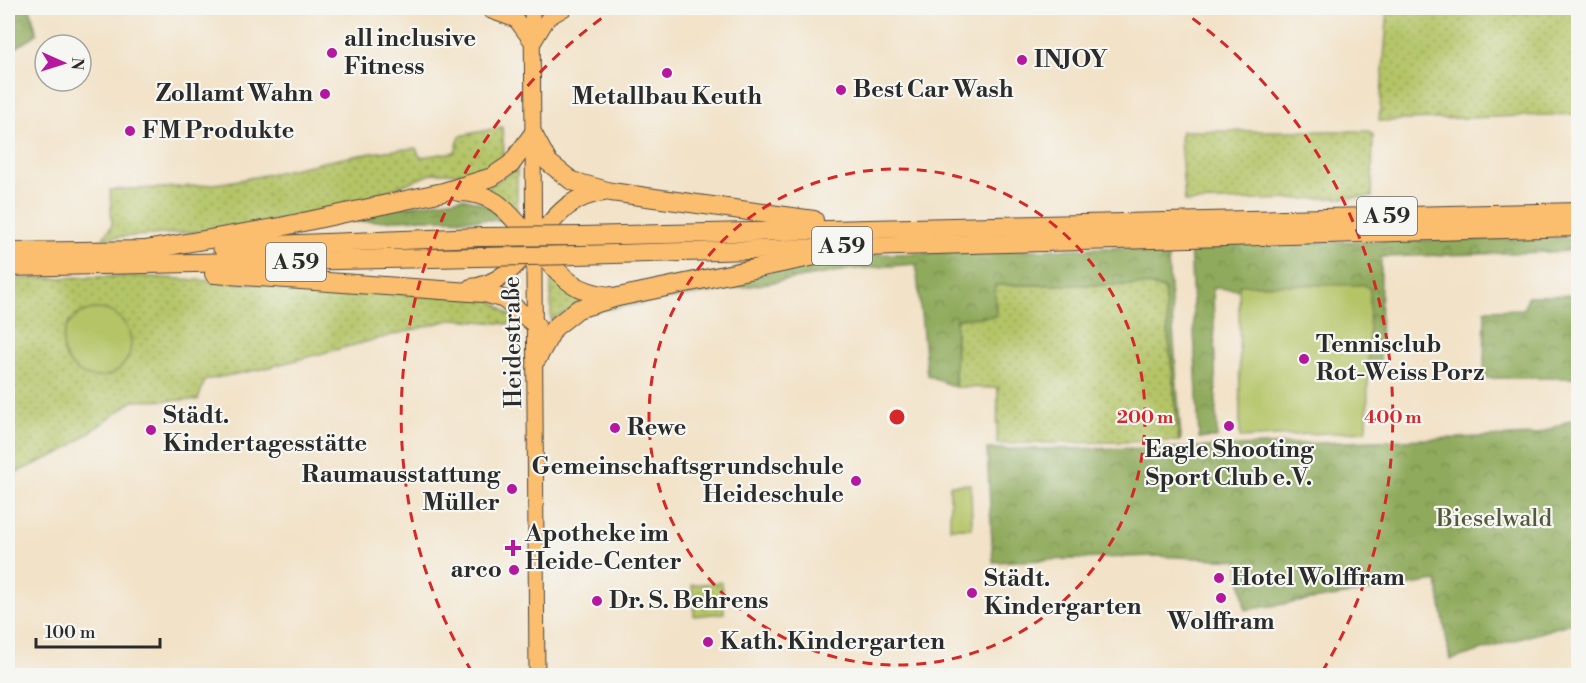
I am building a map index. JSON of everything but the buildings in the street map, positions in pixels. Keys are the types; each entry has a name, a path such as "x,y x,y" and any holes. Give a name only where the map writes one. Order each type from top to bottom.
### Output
{"highway":[{"path":"140,251 280,227 443,192 492,177 511,164 533,134 548,162 572,181 611,192 780,217 835,222 863,228"},
{"path":"443,192 474,192 495,200 571,285 590,294 618,297"},
{"path":"457,290 487,286 501,279 570,202 589,193 611,192"},
{"name":"A 59","path":"8,252 140,251 481,237 863,228 1196,229 1578,212"},
{"name":"A 59","path":"1196,229 1578,227"},
{"name":"A 59","path":"8,267 578,255 914,245 1156,230"},
{"path":"537,359 563,318 578,309 618,297 806,257 914,245"},
{"path":"113,266 484,293 504,299 536,325"}],"main road":[{"name":"Heidestraße","path":"532,8 537,359 537,675"},
{"path":"496,9 516,20 532,43 548,18 565,8"}],"green space":[{"path":"8,8 30,8 37,33 33,33 33,37 8,53"},
{"path":"1388,8 1578,8 1578,114 1379,121"},
{"path":"502,127 505,163 482,174 434,173 349,206 228,230 103,238 112,225 110,190 219,183 393,150 416,148 420,157 455,152 460,136"},
{"path":"1182,131 1368,131 1373,135 1372,197 1185,202 1180,140"},
{"path":"517,169 517,218 482,190"},
{"path":"463,198 488,205 503,220 420,219 356,222 375,211"},
{"path":"1578,238 1578,251 1381,257 1380,366 1366,365 1243,290 1213,288 1217,438 1199,438 1190,244"},
{"path":"1167,246 1181,439 1179,441 1164,289 1149,285 995,285 996,316 956,319 955,387 927,375 916,264 854,269 597,311 599,306 858,255"},
{"path":"136,276 490,299 517,321 508,324 454,319 262,369 205,380 198,400 133,401 64,451 8,476 8,279"},
{"path":"551,276 589,299 551,320"},
{"path":"995,285 1149,285 1164,289 1179,441 997,444 998,388 955,387 956,319"},
{"name":"Tennisclub Rot-Weiss Porz","path":"1239,285 1365,285 1370,290 1367,428 1364,431 1240,438"},
{"path":"1578,295 1578,378 1484,378 1485,310 1524,309 1528,296"},
{"path":"90,309 104,309 116,314 126,324 131,343 126,362 116,372 104,377 90,377 78,372 68,362 63,350 63,336 68,324 78,314"},
{"name":"Bieselwald","path":"1578,417 1578,621 1450,660 1437,581 1245,610 1238,560 1155,556 993,562 987,449 1183,448 1536,435"},
{"path":"971,484 972,528 950,528 950,485"},
{"path":"722,582 724,613 694,616 692,585"}],"place":[{"name":"all inclusive Fitness","path":"332,53"},
{"name":"INJOY","path":"1022,60"},
{"name":"Metallbau Keuth","path":"667,73"},
{"name":"Best Car Wash","path":"841,90"},
{"name":"Zollamt Wahn","path":"325,94"},
{"name":"FM Produkte","path":"130,131"},
{"name":"Tennisclub Rot-Weiss Porz","path":"1304,359"},
{"name":"Eagle Shooting Sport Club e.V.","path":"1229,426"},
{"name":"Rewe","path":"615,428"},
{"name":"Städt. Kindertagesstätte","path":"151,430"},
{"name":"Gemeinschaftsgrundschule Heideschule","path":"856,481"},
{"name":"Raumausstattung Müller","path":"512,489"},
{"name":"Apotheke im Heide-Center","path":"513,548"},
{"name":"arco","path":"514,570"},
{"name":"Hotel Wolffram","path":"1219,578"},
{"name":"Städt. Kindergarten","path":"972,593"},
{"name":"Wolffram","path":"1221,598"},
{"name":"Dr. S. Behrens","path":"597,601"},
{"name":"Kath. Kindergarten","path":"708,642"}]}
